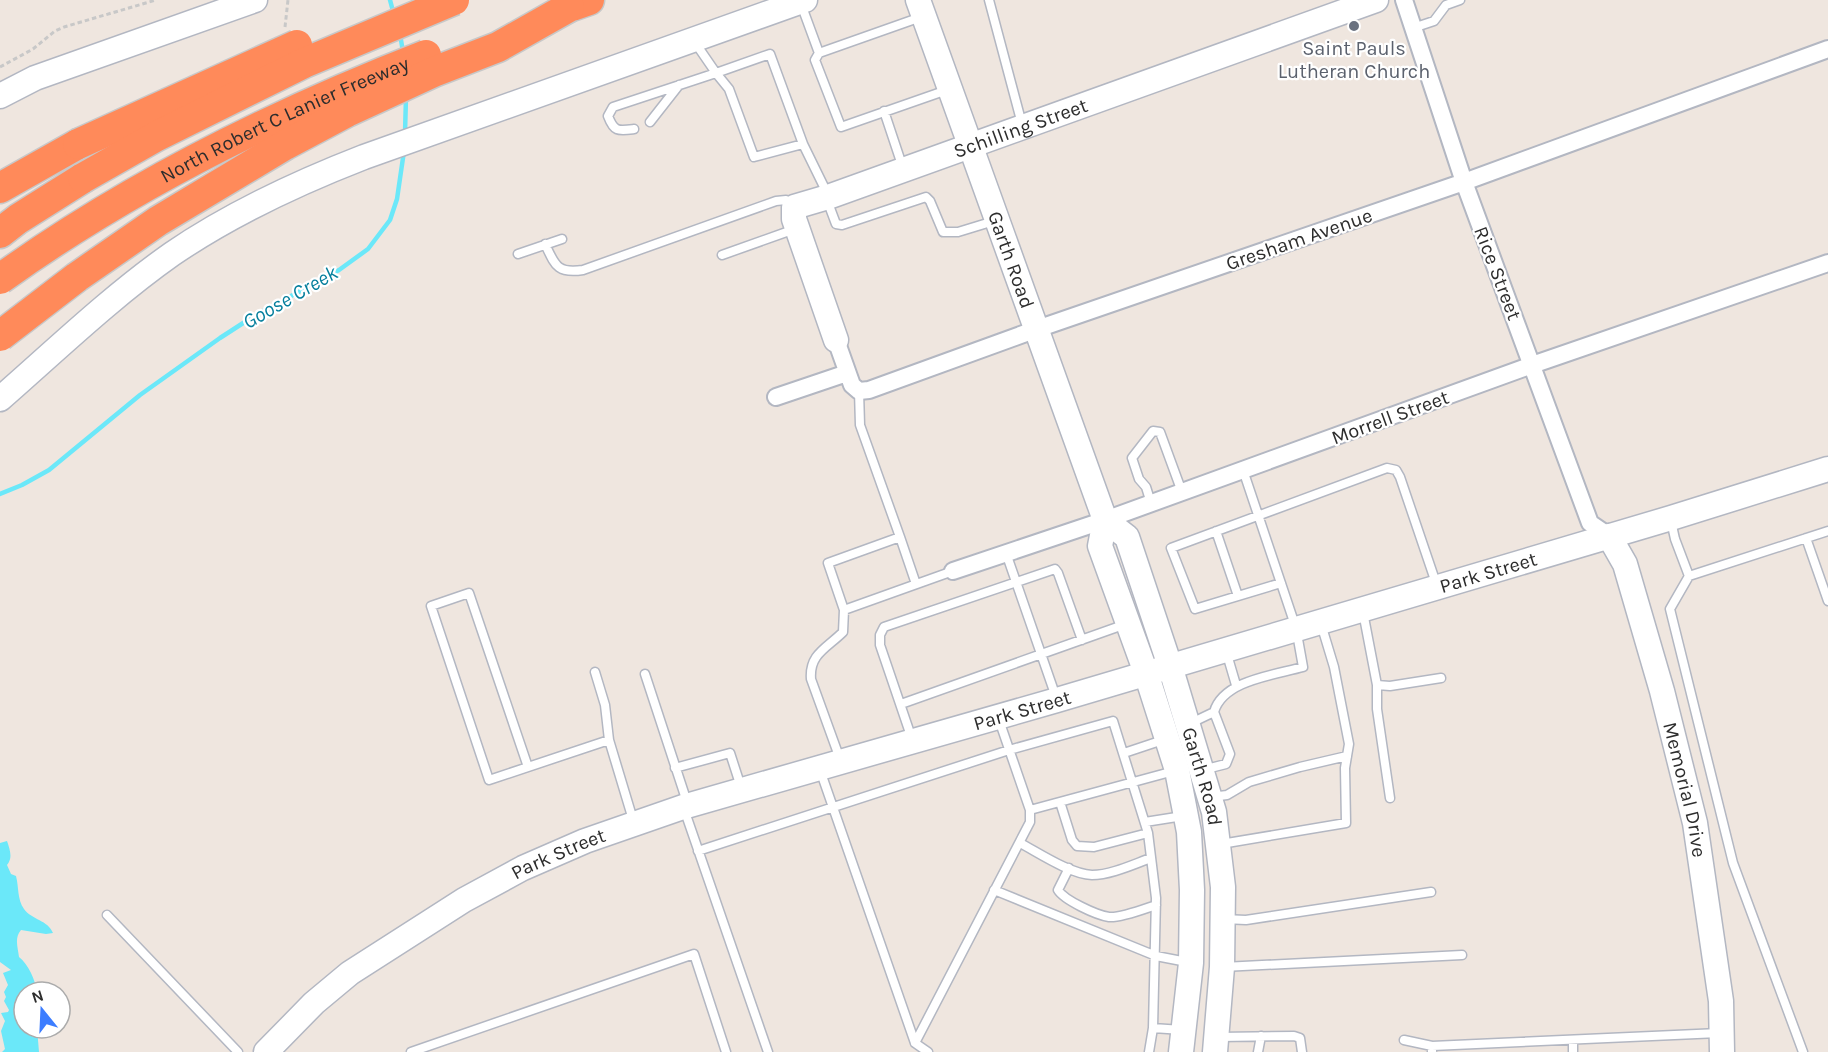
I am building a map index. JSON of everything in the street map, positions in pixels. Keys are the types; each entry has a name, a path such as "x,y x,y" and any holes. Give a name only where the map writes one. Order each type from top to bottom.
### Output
{"highway":[{"path":"0,188 78,144 310,39 447,0"},
{"name":"North Robert C Lanier Freeway","path":"0,233 83,178 157,136 304,63 454,0"},
{"path":"0,336 158,221 285,145 346,112 498,47 579,4"},
{"name":"North Robert C Lanier Freeway","path":"0,279 150,183 281,116 358,82 467,39 579,4"}],"street":[{"name":"Schilling Street","path":"795,217 827,197 1376,0"},
{"name":"Rice Street","path":"1404,0 1464,182 1590,523 1609,536"},
{"path":"0,96 34,78 254,1"},
{"path":"0,399 116,297 172,254 265,198 313,176 803,1"},
{"name":"Garth Road","path":"921,8 1105,520 1100,546 1146,673 1177,770 1189,832 1192,890 1191,963 1182,1041"},
{"name":"Gresham Avenue","path":"859,391 869,390 1037,329 1464,182 1828,49"},
{"path":"795,217 847,372 852,385 859,391"},
{"name":"Morrell Street","path":"953,571 1105,520 1532,365 1828,263"},
{"path":"776,397 847,372"},
{"name":"Park Street","path":"266,1052 314,1003 350,973 464,900 523,868 585,841 742,790 1057,700 1671,518 1828,469"},
{"name":"Garth Road","path":"1105,520 1126,537 1170,666 1210,797 1223,887 1222,967 1216,1045"},
{"name":"Memorial Drive","path":"1609,536 1625,564 1662,691 1695,823 1721,1001 1722,1042"},
{"path":"1191,963 1222,967"}],"lane":[{"path":"989,0 1023,127"},
{"path":"1413,28 1434,21 1446,5 1460,0"},
{"path":"803,1 819,53"},
{"path":"921,8 819,53 815,60 841,127 950,89"},
{"path":"693,39 729,89 754,157 803,144"},
{"path":"634,129 619,131 614,128 608,116 614,107 770,54 803,144 827,197 836,224 842,225 926,197 930,201 943,232 958,232 998,220"},
{"path":"650,122 679,85"},
{"path":"884,111 904,169"},
{"path":"545,244 559,268 569,272 583,270 776,201 786,200 795,217 722,255"},
{"path":"518,254 562,239"},
{"path":"859,391 860,425 916,584"},
{"path":"1151,503 1132,458 1153,431 1160,432 1182,492"},
{"path":"1281,583 1195,609 1171,548 1387,468 1396,470 1400,477 1437,586"},
{"path":"1202,770 1226,764 1230,754 1214,712 1217,702 1236,685 1302,667 1296,628 1243,470"},
{"path":"1671,518 1675,539 1689,576"},
{"path":"1216,531 1238,596"},
{"path":"1803,1052 1733,863 1670,609 1689,576 1828,531"},
{"path":"900,537 828,563 844,610 843,632 814,658 810,668 831,765 833,806 915,1043 928,1052"},
{"path":"1806,538 1828,601"},
{"path":"1006,553 1057,700"},
{"path":"913,742 880,645 880,634 884,627 1055,569 1082,640"},
{"path":"844,610 953,571"},
{"path":"528,767 469,593 431,606 489,780 528,767 609,740"},
{"path":"1363,609 1377,685 1377,709 1390,798"},
{"path":"1218,844 1346,823 1345,768 1349,744 1334,667 1320,621"},
{"path":"901,704 1128,624"},
{"path":"1225,649 1236,685"},
{"path":"595,672 605,705 609,740 627,794 634,824"},
{"path":"645,674 698,851 768,1052"},
{"path":"1377,685 1389,686 1441,678"},
{"path":"1188,724 1214,712"},
{"path":"915,1043 1030,822 1030,810 998,717"},
{"path":"698,851 1009,750 1113,721 1148,833 1151,858 1156,905 1156,956 1153,1028 1149,1052"},
{"path":"1124,753 1167,739"},
{"path":"675,768 730,753 742,790"},
{"path":"1210,797 1227,795 1249,782 1300,766 1347,756"},
{"path":"1030,810 1177,770"},
{"path":"1060,802 1072,840 1077,846 1094,847 1148,833"},
{"path":"1144,822 1186,816"},
{"path":"1020,843 1069,868 1092,875 1151,858"},
{"path":"1069,868 1058,890 1061,896 1068,901 1109,917 1156,905"},
{"path":"994,891 1156,956 1191,963"},
{"path":"1223,919 1246,920 1431,892"},
{"path":"107,915 238,1052"},
{"path":"411,1052 694,954 726,1052"},
{"path":"1222,967 1462,956"},
{"path":"1153,1028 1182,1041"},
{"path":"1258,1052 1261,1036"},
{"path":"1216,1045 1261,1036 1294,1036 1300,1038 1302,1052"},
{"path":"1404,1040 1432,1049 1468,1049 1573,1040 1722,1042"},
{"path":"1573,1040 1573,1052"}],"path":[{"path":"0,67 33,49 55,31 156,0"}],"water":[{"path":"7,841 10,857 7,865 11,874 16,876 19,897 24,909 47,925 53,933 21,930 17,940 19,957 26,964 34,980 12,980 12,1040 38,1040 39,1052 2,1052 5,1049 1,1031 5,1021 1,1013 9,1010 4,1001 6,997 4,992 8,985 3,973 11,970 0,962 0,843"}],"waterway":[{"name":"Goose Creek","path":"390,0 394,15"},
{"name":"Goose Creek","path":"400,34 403,52"},
{"name":"Goose Creek","path":"405,133 406,97"},
{"name":"Goose Creek","path":"0,494 49,470 140,395 220,338 254,316 339,270 368,249 390,220 397,199 404,151"}],"place":[{"name":"Saint Pauls Lutheran Church","path":"1354,26"}]}
